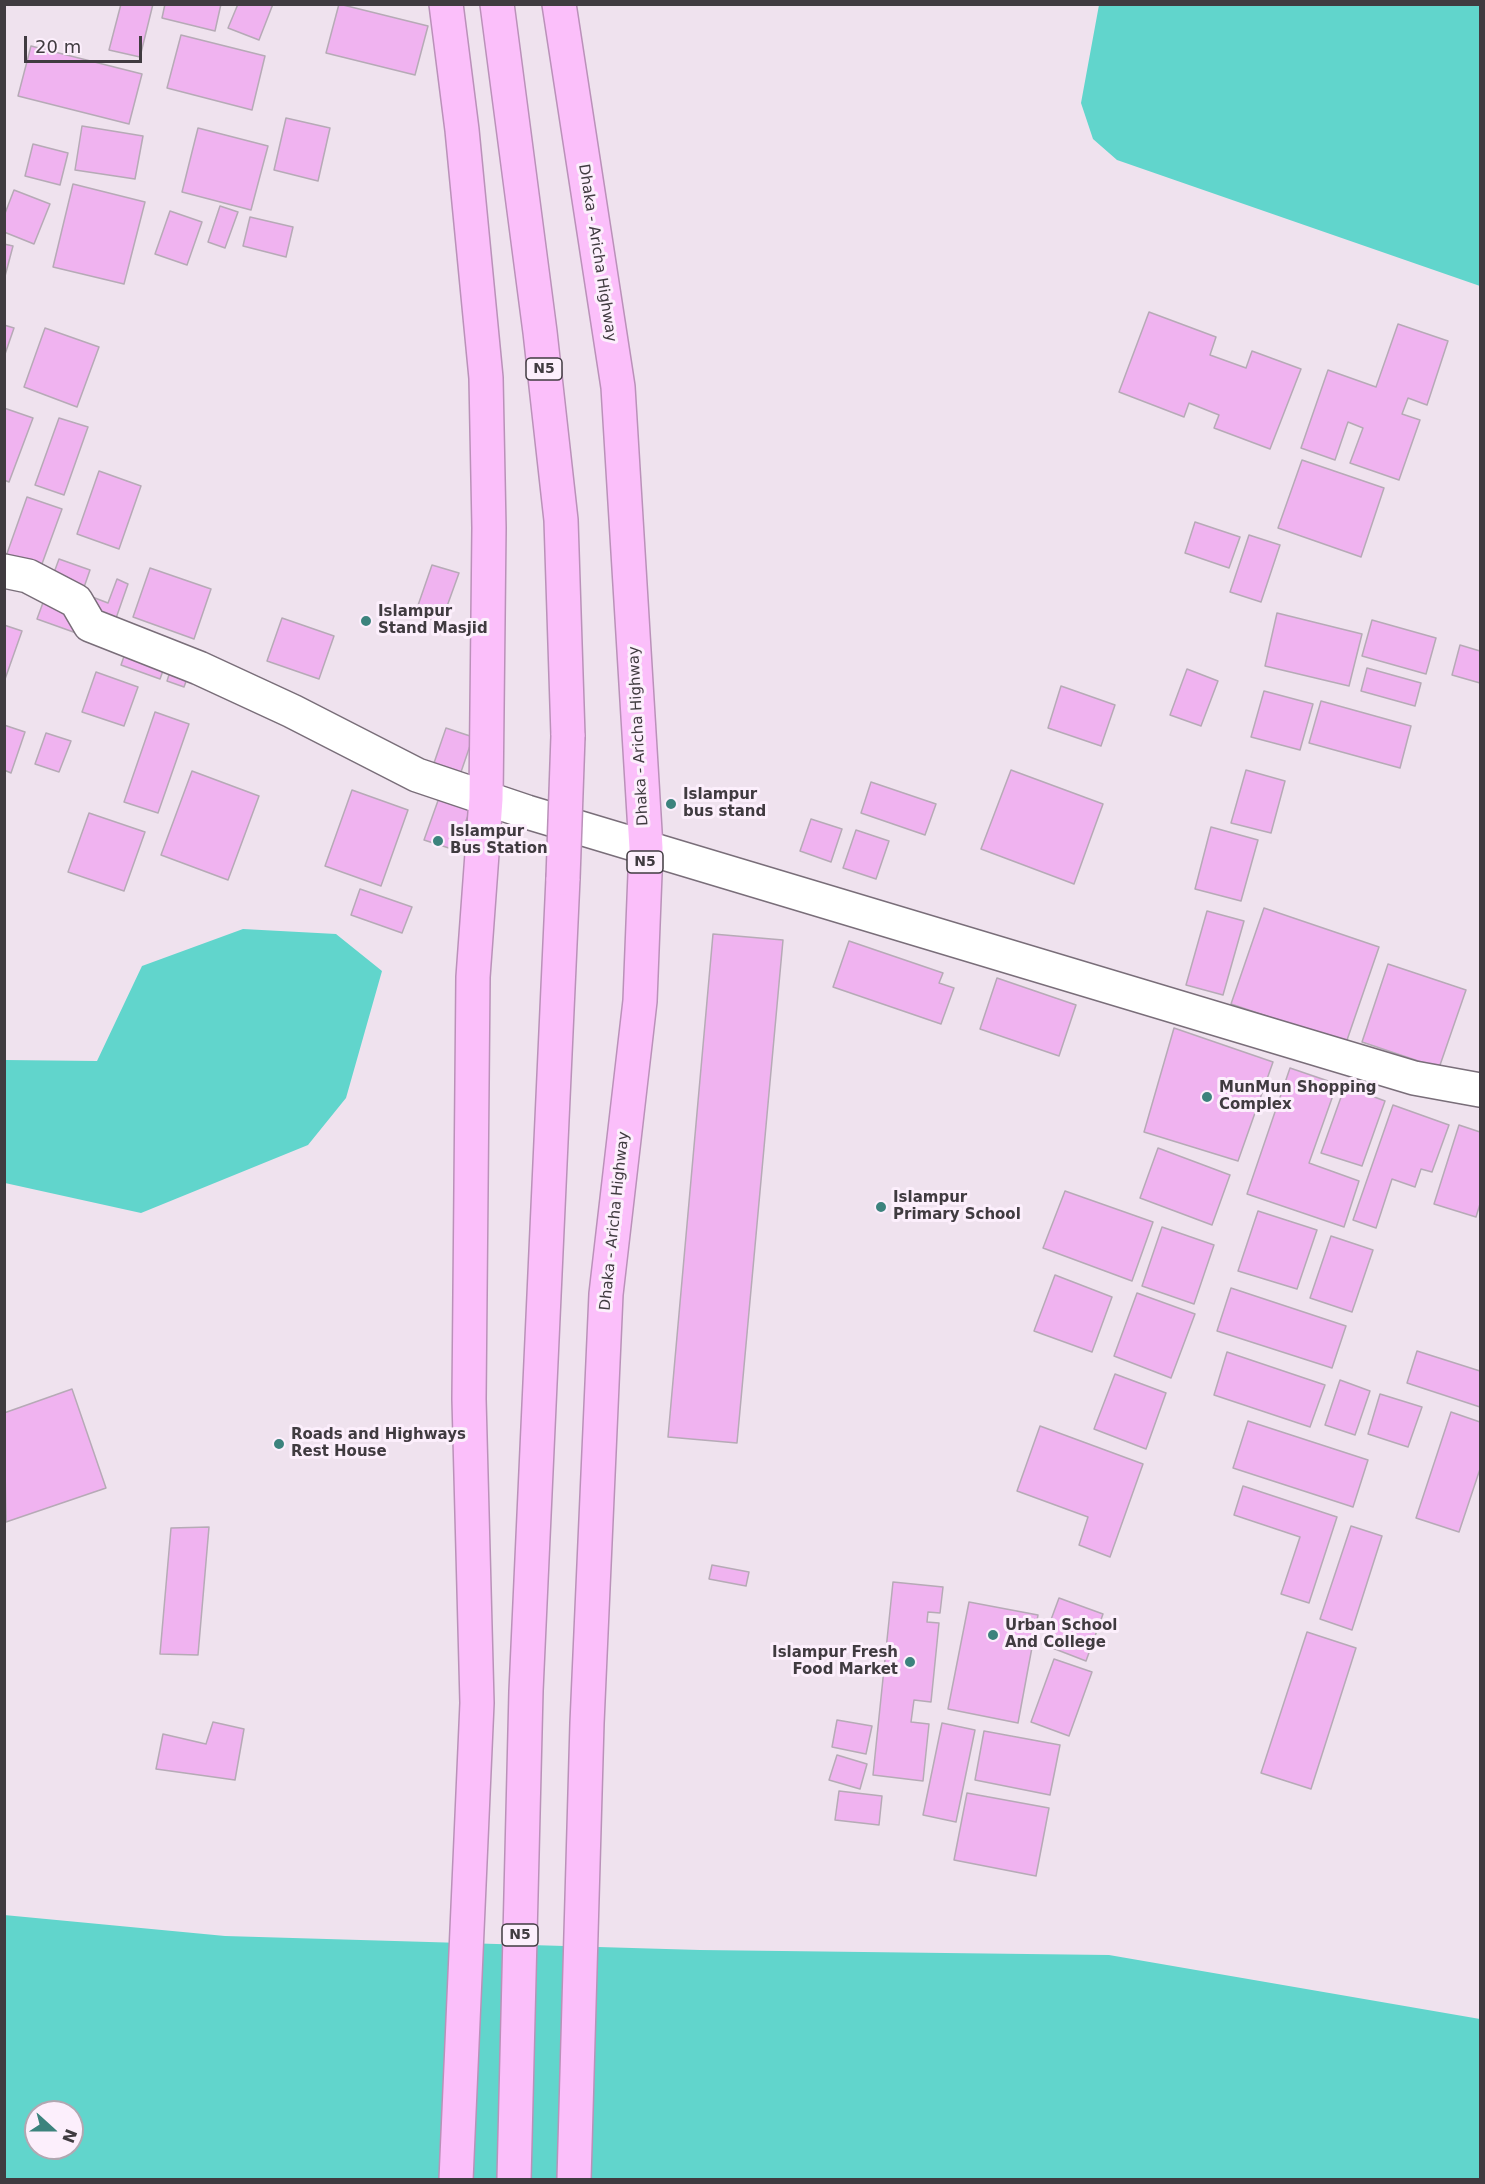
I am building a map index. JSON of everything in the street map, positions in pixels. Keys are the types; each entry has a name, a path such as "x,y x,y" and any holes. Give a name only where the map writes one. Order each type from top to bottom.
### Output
{"highway":[{"path":"446,4 462,130 486,378 489,528 486,799 472,1001 469,1399 477,1703 456,2180"},
{"name":"N5","path":"497,4 540,332 561,520 568,736 526,1691 513,2180"},
{"name":"Dhaka - Aricha Highway","path":"559,4 618,387 646,848 640,1001 606,1294 587,1723 574,2180"}],"street":[{"path":"4,571 28,576 76,601 90,625 198,668 417,775 486,799 646,848 1414,1078 1480,1089"}],"shaded area":[{"path":"1099,5 1480,5 1480,286 1117,160 1093,139 1081,103"},
{"path":"243,929 336,934 382,971 346,1098 308,1145 141,1213 5,1183 5,1060 97,1061 142,966"},
{"path":"4,1915 225,1936 700,1950 1109,1955 1480,2019 1480,2179 5,2179"}],"building":[{"path":"121,4 153,4 140,57 109,50"},
{"path":"165,4 221,4 215,31 162,18"},
{"path":"238,4 273,4 259,40 228,28"},
{"path":"339,4 428,26 415,75 326,53"},
{"path":"181,35 265,56 252,110 167,88"},
{"path":"31,46 142,74 129,124 18,96"},
{"path":"286,118 330,128 318,181 274,170"},
{"path":"82,126 143,136 135,179 75,170"},
{"path":"198,128 268,146 251,210 182,192"},
{"path":"33,144 68,153 60,185 25,176"},
{"path":"73,184 145,202 124,284 53,267"},
{"path":"14,190 50,204 34,244 4,232 4,216"},
{"path":"220,206 238,212 225,248 208,242"},
{"path":"170,211 202,222 187,265 155,254"},
{"path":"250,217 293,227 286,257 243,246"},
{"path":"4,244 13,246 4,280"},
{"path":"1149,312 1216,337 1210,355 1246,368 1252,351 1301,369 1270,449 1214,428 1219,415 1189,403 1184,417 1119,392"},
{"path":"1398,324 1448,341 1427,405 1408,398 1402,414 1420,420 1399,480 1350,463 1363,428 1348,422 1335,460 1301,448 1328,370 1376,387"},
{"path":"4,325 14,328 4,357"},
{"path":"45,328 99,347 77,407 24,387"},
{"path":"4,408 33,418 9,482 4,480"},
{"path":"59,418 88,427 64,495 35,485"},
{"path":"1302,460 1384,488 1361,557 1278,528"},
{"path":"99,471 141,486 119,549 77,534"},
{"path":"27,497 62,509 31,594 4,562"},
{"path":"1195,522 1240,537 1229,568 1185,553"},
{"path":"1249,535 1280,545 1261,602 1230,592"},
{"path":"59,559 90,570 82,593 108,603 117,579 128,584 107,644 37,619"},
{"path":"432,565 459,573 441,623 415,614"},
{"path":"150,568 211,589 194,639 133,617"},
{"path":"1277,613 1362,634 1349,686 1265,666"},
{"path":"282,618 334,636 319,679 267,661"},
{"path":"1372,620 1436,638 1426,674 1362,656"},
{"path":"4,625 22,631 4,682"},
{"path":"131,636 171,649 160,679 121,665"},
{"path":"1460,645 1480,651 1480,683 1452,675"},
{"path":"175,656 193,662 184,687 167,681"},
{"path":"1367,668 1421,683 1415,706 1361,691"},
{"path":"1187,669 1218,681 1201,726 1170,715"},
{"path":"96,672 138,687 124,726 82,712"},
{"path":"1061,686 1115,705 1101,746 1048,728"},
{"path":"1264,691 1313,704 1300,750 1251,737"},
{"path":"1321,701 1411,726 1400,768 1309,743"},
{"path":"155,712 189,724 158,813 124,802"},
{"path":"4,725 25,732 11,773 4,770"},
{"path":"446,728 473,737 461,772 434,763"},
{"path":"46,733 71,741 59,772 35,764"},
{"path":"1011,770 1103,804 1074,884 981,849"},
{"path":"1246,770 1285,781 1271,833 1231,823"},
{"path":"192,771 259,796 228,880 161,855"},
{"path":"871,782 936,804 925,835 861,813"},
{"path":"352,790 408,810 381,886 325,866"},
{"path":"440,795 472,805 455,850 424,840"},
{"path":"89,813 145,832 124,891 68,872"},
{"path":"811,819 842,829 831,862 800,851"},
{"path":"1211,827 1258,840 1241,901 1195,889"},
{"path":"856,830 889,841 876,879 843,868"},
{"path":"360,889 412,907 402,933 351,915"},
{"path":"1264,908 1379,947 1346,1043 1231,1004"},
{"path":"1207,911 1244,921 1223,995 1186,985"},
{"path":"713,934 783,940 737,1443 668,1437"},
{"path":"849,941 943,973 939,983 954,988 941,1024 833,987"},
{"path":"1388,964 1466,990 1439,1068 1362,1042"},
{"path":"997,978 1076,1005 1059,1056 980,1029"},
{"name":"MunMun Shopping Complex","path":"1174,1028 1273,1062 1238,1161 1144,1132"},
{"path":"1290,1068 1337,1084 1309,1163 1359,1181 1344,1227 1247,1194"},
{"path":"1345,1086 1385,1101 1362,1166 1321,1153"},
{"path":"1393,1105 1449,1125 1432,1172 1421,1169 1415,1187 1392,1179 1376,1228 1353,1220"},
{"path":"1459,1125 1480,1132 1480,1204 1476,1217 1434,1204"},
{"path":"1158,1148 1230,1175 1212,1225 1140,1198"},
{"path":"1065,1191 1153,1222 1132,1281 1043,1248"},
{"path":"1258,1211 1317,1230 1297,1289 1238,1271"},
{"path":"1162,1227 1214,1245 1194,1304 1142,1286"},
{"path":"1331,1236 1373,1250 1352,1312 1310,1298"},
{"path":"1055,1275 1112,1297 1092,1352 1034,1331"},
{"path":"1231,1288 1346,1326 1332,1368 1217,1331"},
{"path":"1137,1293 1195,1314 1171,1378 1114,1356"},
{"path":"1417,1351 1480,1371 1480,1407 1407,1383"},
{"path":"1227,1352 1325,1385 1310,1427 1214,1395"},
{"path":"1115,1374 1166,1393 1146,1449 1094,1429"},
{"path":"1340,1380 1370,1391 1355,1435 1325,1425"},
{"path":"72,1389 106,1488 6,1522 4,1413"},
{"path":"1380,1394 1422,1407 1408,1447 1368,1434"},
{"path":"1451,1412 1480,1422 1480,1469 1459,1532 1416,1518"},
{"path":"1248,1421 1368,1460 1353,1507 1233,1468"},
{"path":"1040,1426 1143,1464 1110,1557 1079,1545 1088,1517 1017,1491"},
{"path":"1243,1486 1337,1517 1309,1603 1281,1594 1300,1537 1234,1515"},
{"path":"1351,1526 1382,1536 1352,1630 1320,1619"},
{"path":"209,1527 198,1655 160,1654 171,1528"},
{"path":"712,1565 749,1572 746,1586 709,1579"},
{"name":"Islampur Fresh Food Market","path":"893,1582 943,1587 940,1613 928,1612 927,1622 939,1623 931,1702 914,1700 911,1722 929,1724 923,1781 873,1775"},
{"path":"1059,1598 1103,1614 1086,1661 1042,1644"},
{"path":"969,1602 1038,1615 1018,1723 948,1709"},
{"path":"1307,1632 1356,1648 1311,1789 1261,1773"},
{"path":"1054,1659 1092,1672 1069,1736 1031,1722"},
{"path":"837,1720 872,1726 866,1754 832,1747"},
{"path":"213,1722 244,1729 235,1780 156,1769 163,1734 206,1744"},
{"path":"942,1723 975,1730 956,1822 923,1815"},
{"path":"984,1731 1060,1745 1050,1795 975,1780"},
{"path":"837,1755 867,1764 860,1789 829,1780"},
{"path":"839,1791 882,1796 879,1825 835,1820"},
{"path":"967,1793 1049,1808 1036,1876 954,1860"}],"place":[{"name":"Islampur Stand Masjid","path":"366,621"},
{"name":"Islampur bus stand","path":"671,804"},
{"name":"Islampur Bus Station","path":"438,841"},
{"name":"MunMun Shopping Complex","path":"1207,1097"},
{"name":"Islampur Primary School","path":"881,1207"},
{"name":"Roads and Highways Rest House","path":"279,1444"},
{"name":"Urban School And College","path":"993,1635"},
{"name":"Islampur Fresh Food Market","path":"910,1662"}]}
